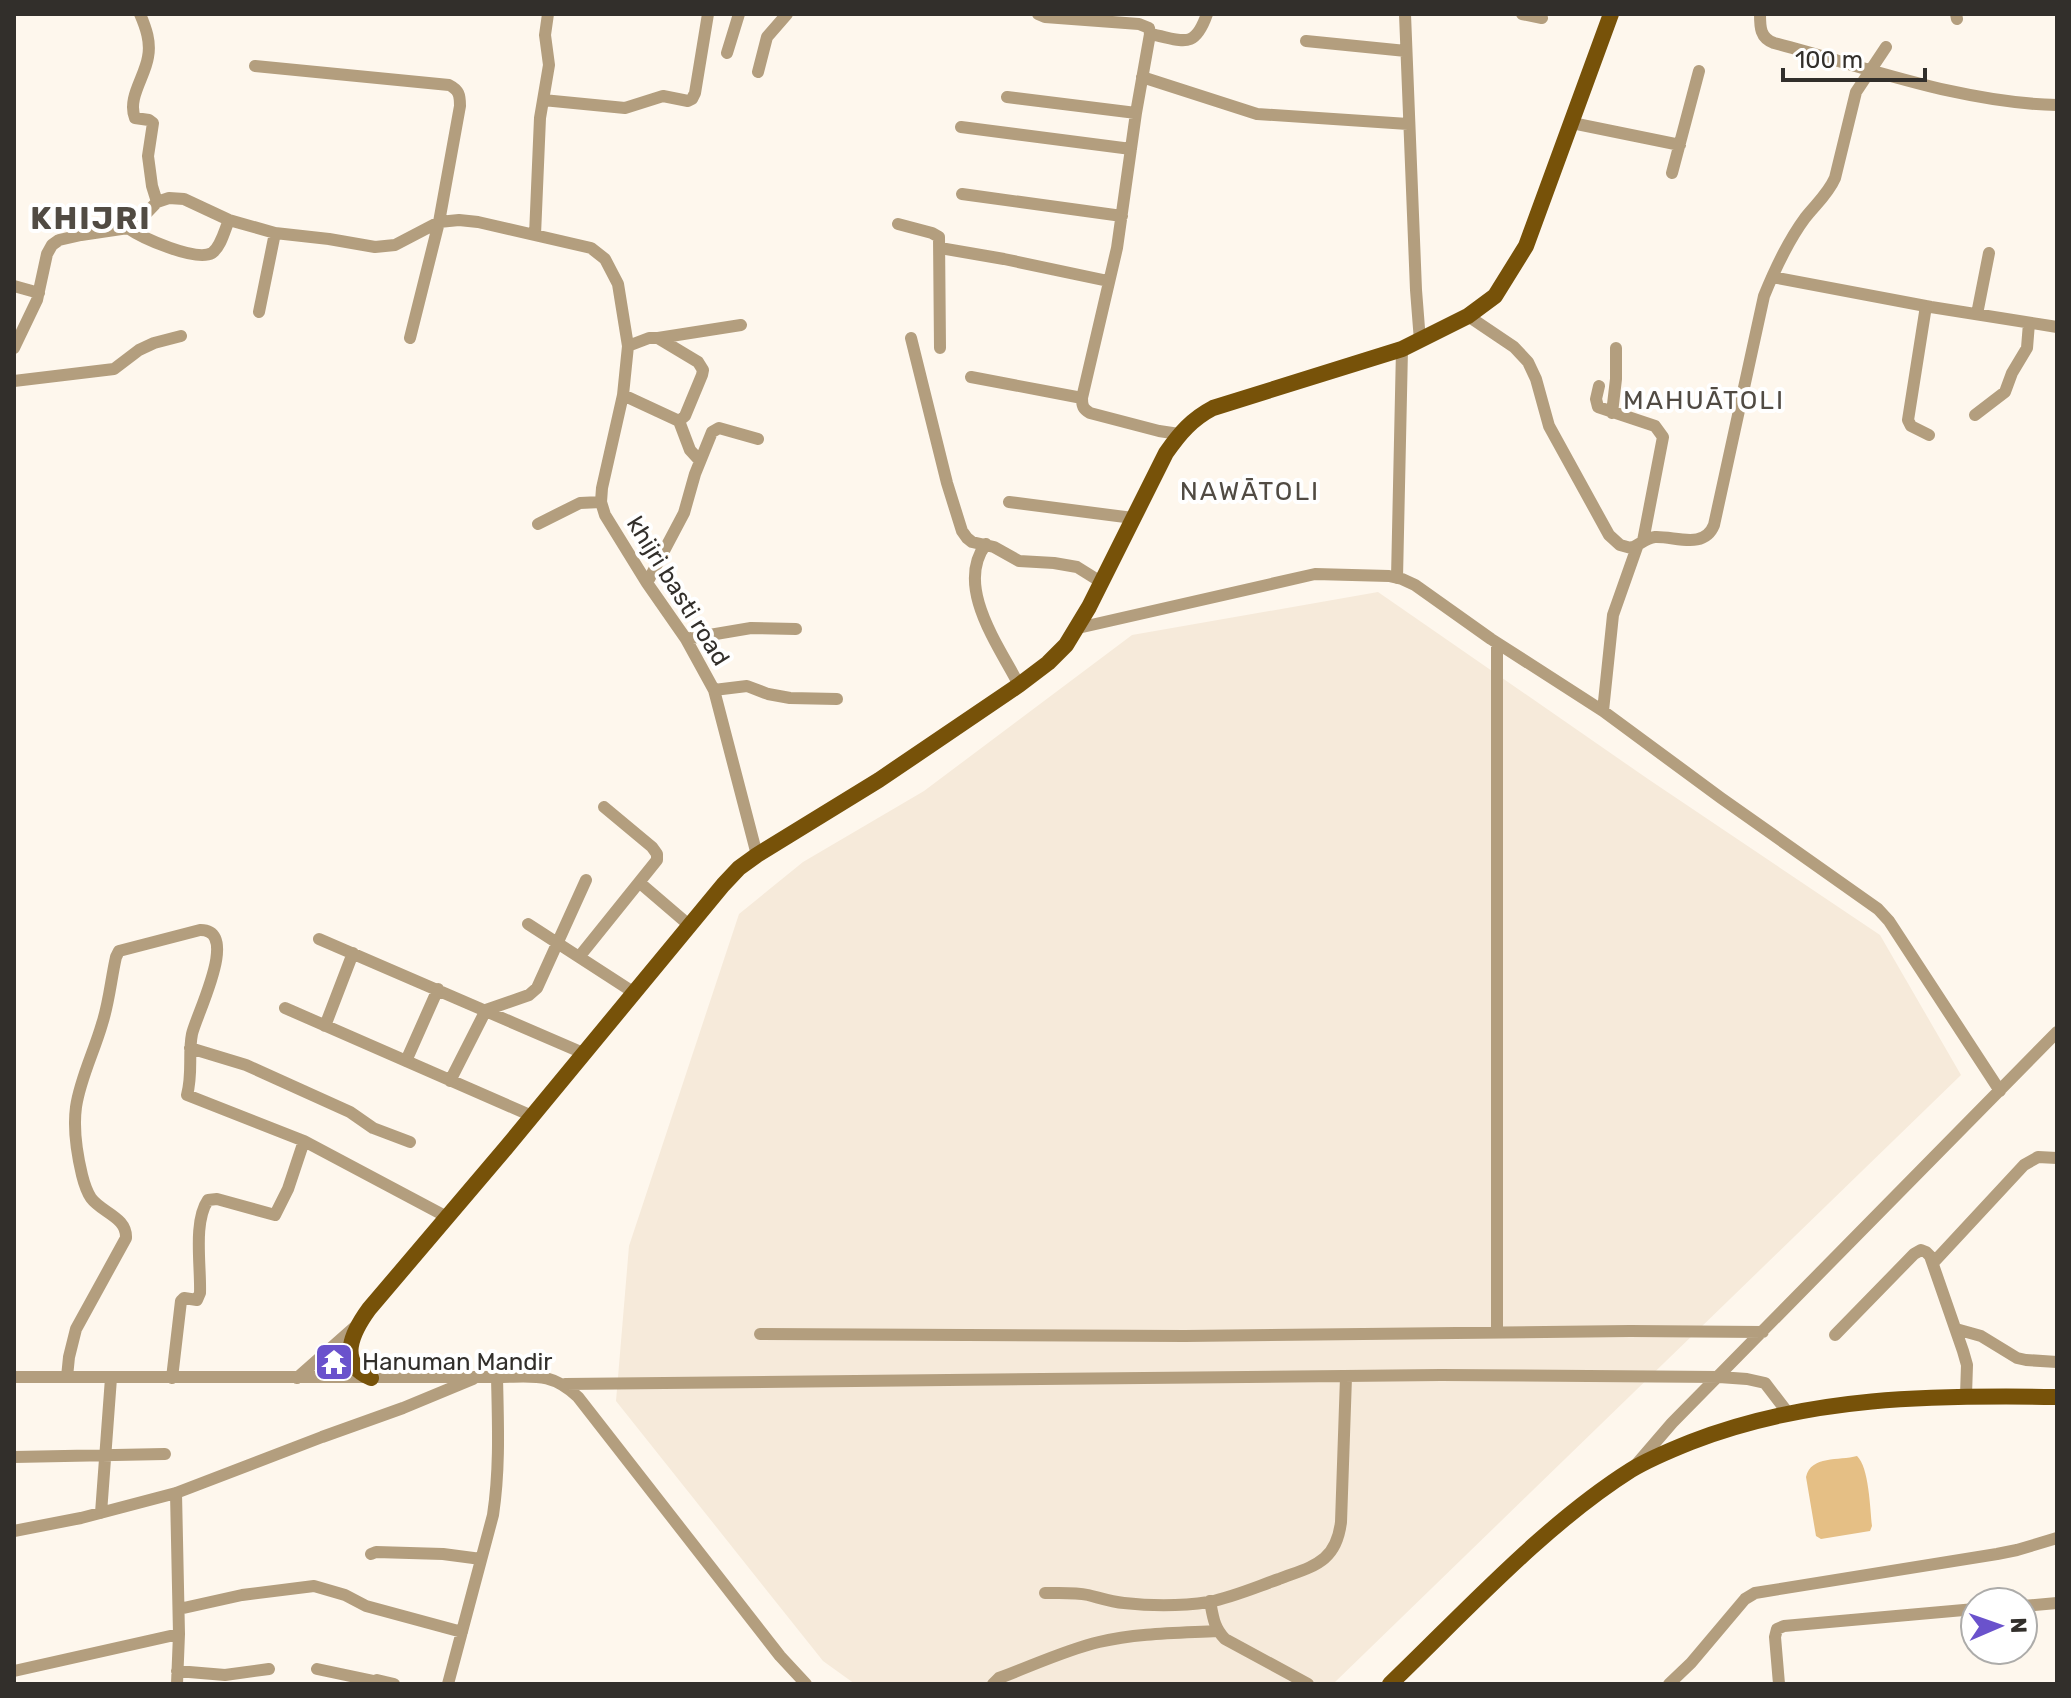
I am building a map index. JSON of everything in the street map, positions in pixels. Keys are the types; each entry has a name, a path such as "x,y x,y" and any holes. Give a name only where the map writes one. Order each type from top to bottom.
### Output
{"main road":[{"path":"371,1378 358,1370 350,1354 359,1322 723,885 757,855 879,780 1048,663 1078,628 1166,453 1189,423 1213,408 1402,349 1468,316 1495,296 1526,246 1611,14"},
{"path":"1390,1684 1527,1552 1598,1493 1633,1469 1675,1448 1751,1421 1788,1413 1887,1400 1966,1395 2057,1397"}],"street":[{"path":"14,348 39,293 47,254 52,245 59,240 128,228 157,202 148,156 153,123 135,118 133,114 133,98 149,52 147,31 140,14"},
{"path":"535,235 540,118 549,65 545,35 548,14"},
{"path":"543,100 625,108 663,96 688,101 692,99 708,14"},
{"path":"727,53 739,14"},
{"path":"758,72 767,37 787,14"},
{"path":"1038,14 1145,25 1149,28 1122,216 1082,398 1085,410 1090,413 1179,434"},
{"path":"1150,34 1191,40 1201,31 1207,14"},
{"path":"1405,14 1420,341"},
{"path":"1522,14 1542,18"},
{"path":"1760,14 1762,34 1767,40 1968,95 2025,104 2057,105"},
{"path":"1306,41 1406,51"},
{"path":"1468,316 1514,347 1528,362 1549,426 1615,541 1626,547 1654,537 1706,537 1711,532 1764,296 1795,233 1830,189 1856,92 1886,47"},
{"path":"255,66 456,88 460,106 439,222 410,338"},
{"path":"1672,173 1699,71"},
{"path":"1142,77 1257,114 1408,124"},
{"path":"1007,97 1136,113"},
{"path":"1572,123 1680,145"},
{"path":"961,127 1131,149"},
{"path":"962,194 1122,216"},
{"name":"khijri basti road","path":"157,202 169,198 184,199 229,220 275,233 375,247 389,247 402,242 439,222 478,222 591,248 605,259 618,284 628,346 623,395 601,502 605,515 686,639 714,690 757,855"},
{"path":"128,228 143,237 202,256 211,254 217,248 229,220"},
{"path":"898,224 939,237 940,348"},
{"path":"259,312 275,233"},
{"path":"940,248 1108,281"},
{"path":"1977,314 1989,253"},
{"path":"1772,277 2057,327"},
{"path":"14,286 39,293"},
{"path":"1926,306 1908,420 1911,426 1929,435"},
{"path":"1975,415 2005,392 2027,348 2029,323"},
{"path":"628,346 649,338 741,325"},
{"path":"14,381 114,369 139,350 181,336"},
{"path":"658,338 698,362 703,370 685,416 679,421"},
{"path":"911,338 962,531 972,542 986,544 1019,561 1077,567 1101,582"},
{"path":"1612,413 1616,348"},
{"path":"1397,578 1402,349"},
{"path":"971,377 1082,398"},
{"path":"1599,386 1598,407 1655,426 1663,437 1640,544 1613,615 1603,711"},
{"path":"623,395 679,421 690,450 700,461"},
{"path":"647,583 684,513 700,461 715,429 758,439"},
{"path":"538,524 580,503 601,502"},
{"path":"1009,502 1133,518"},
{"path":"986,544 978,560 975,583 977,602 1019,685"},
{"path":"1078,628 1315,574 1397,578 1415,585 1497,643 1603,711 1878,909 2000,1091"},
{"path":"686,639 751,628 796,629"},
{"path":"1497,643 1497,1332"},
{"path":"714,690 747,686 790,698 837,699"},
{"path":"579,957 657,860 652,847 604,807"},
{"path":"450,1081 486,1010 529,995 537,988 586,880"},
{"path":"640,883 689,925"},
{"path":"528,924 633,992"},
{"path":"67,1377 76,1329 126,1238 122,1223 102,1209 86,1189 75,1133 76,1105 102,1026 119,951 200,930 212,933 218,955 194,1025 187,1095 304,1141 447,1217"},
{"path":"319,939 583,1053"},
{"path":"325,1026 353,953"},
{"path":"406,1061 438,989"},
{"path":"285,1008 532,1116"},
{"path":"1633,1469 1672,1423 2057,1032"},
{"path":"190,1048 246,1065 350,1112 373,1128 410,1142"},
{"path":"172,1378 181,1301 184,1298 195,1300 199,1296 200,1220 205,1203 217,1199 272,1216 277,1214 304,1141"},
{"path":"1933,1263 2024,1165 2038,1157 2057,1158"},
{"path":"1835,1335 1914,1254 1921,1250 1926,1252 1933,1263 1967,1365 1966,1395"},
{"path":"297,1378 359,1322"},
{"path":"1956,1329 1981,1336 2017,1358 2057,1362"},
{"path":"760,1334 1185,1336 1763,1332"},
{"path":"14,1377 480,1376 538,1377 565,1384 1441,1375 1719,1377 1765,1383 1788,1413"},
{"path":"14,1531 176,1493 480,1376"},
{"path":"448,1684 496,1492 497,1377"},
{"path":"1045,1593 1086,1595 1123,1603 1187,1604 1235,1595 1326,1559 1339,1537 1341,1522 1346,1377"},
{"path":"101,1513 111,1378"},
{"path":"565,1384 780,1656 806,1684"},
{"path":"14,1457 165,1454"},
{"path":"176,1493 177,1678 269,1669"},
{"path":"1669,1684 1691,1663 1745,1599 1755,1593 1997,1554 2057,1538"},
{"path":"371,1554 443,1554 481,1559"},
{"path":"179,1609 242,1595 314,1586 345,1595 366,1606 462,1632"},
{"path":"1210,1601 1217,1631 1225,1639 1308,1684"},
{"path":"1779,1684 1775,1637 1777,1629 1784,1626 1959,1610"},
{"path":"993,1684 999,1678 1102,1641 1149,1634 1217,1631"},
{"path":"14,1671 179,1634"},
{"path":"317,1669 394,1684"}],"shaded area":[{"path":"1378,592 1880,935 1961,1075 1333,1684 855,1684 823,1661 616,1401 629,1246 739,914 803,862 924,791 1132,635"},
{"path":"1857,1456 1868,1488 1870,1531 1821,1539 1816,1536 1806,1477 1809,1470 1820,1462"}],"place":[{"name":"Hanuman Mandir","path":"334,1362"}],"district":[{"name":"KHIJRI","path":"91,218"},
{"name":"MAHUĀTOLI","path":"1704,400"},
{"name":"NAWĀTOLI","path":"1250,491"}]}
